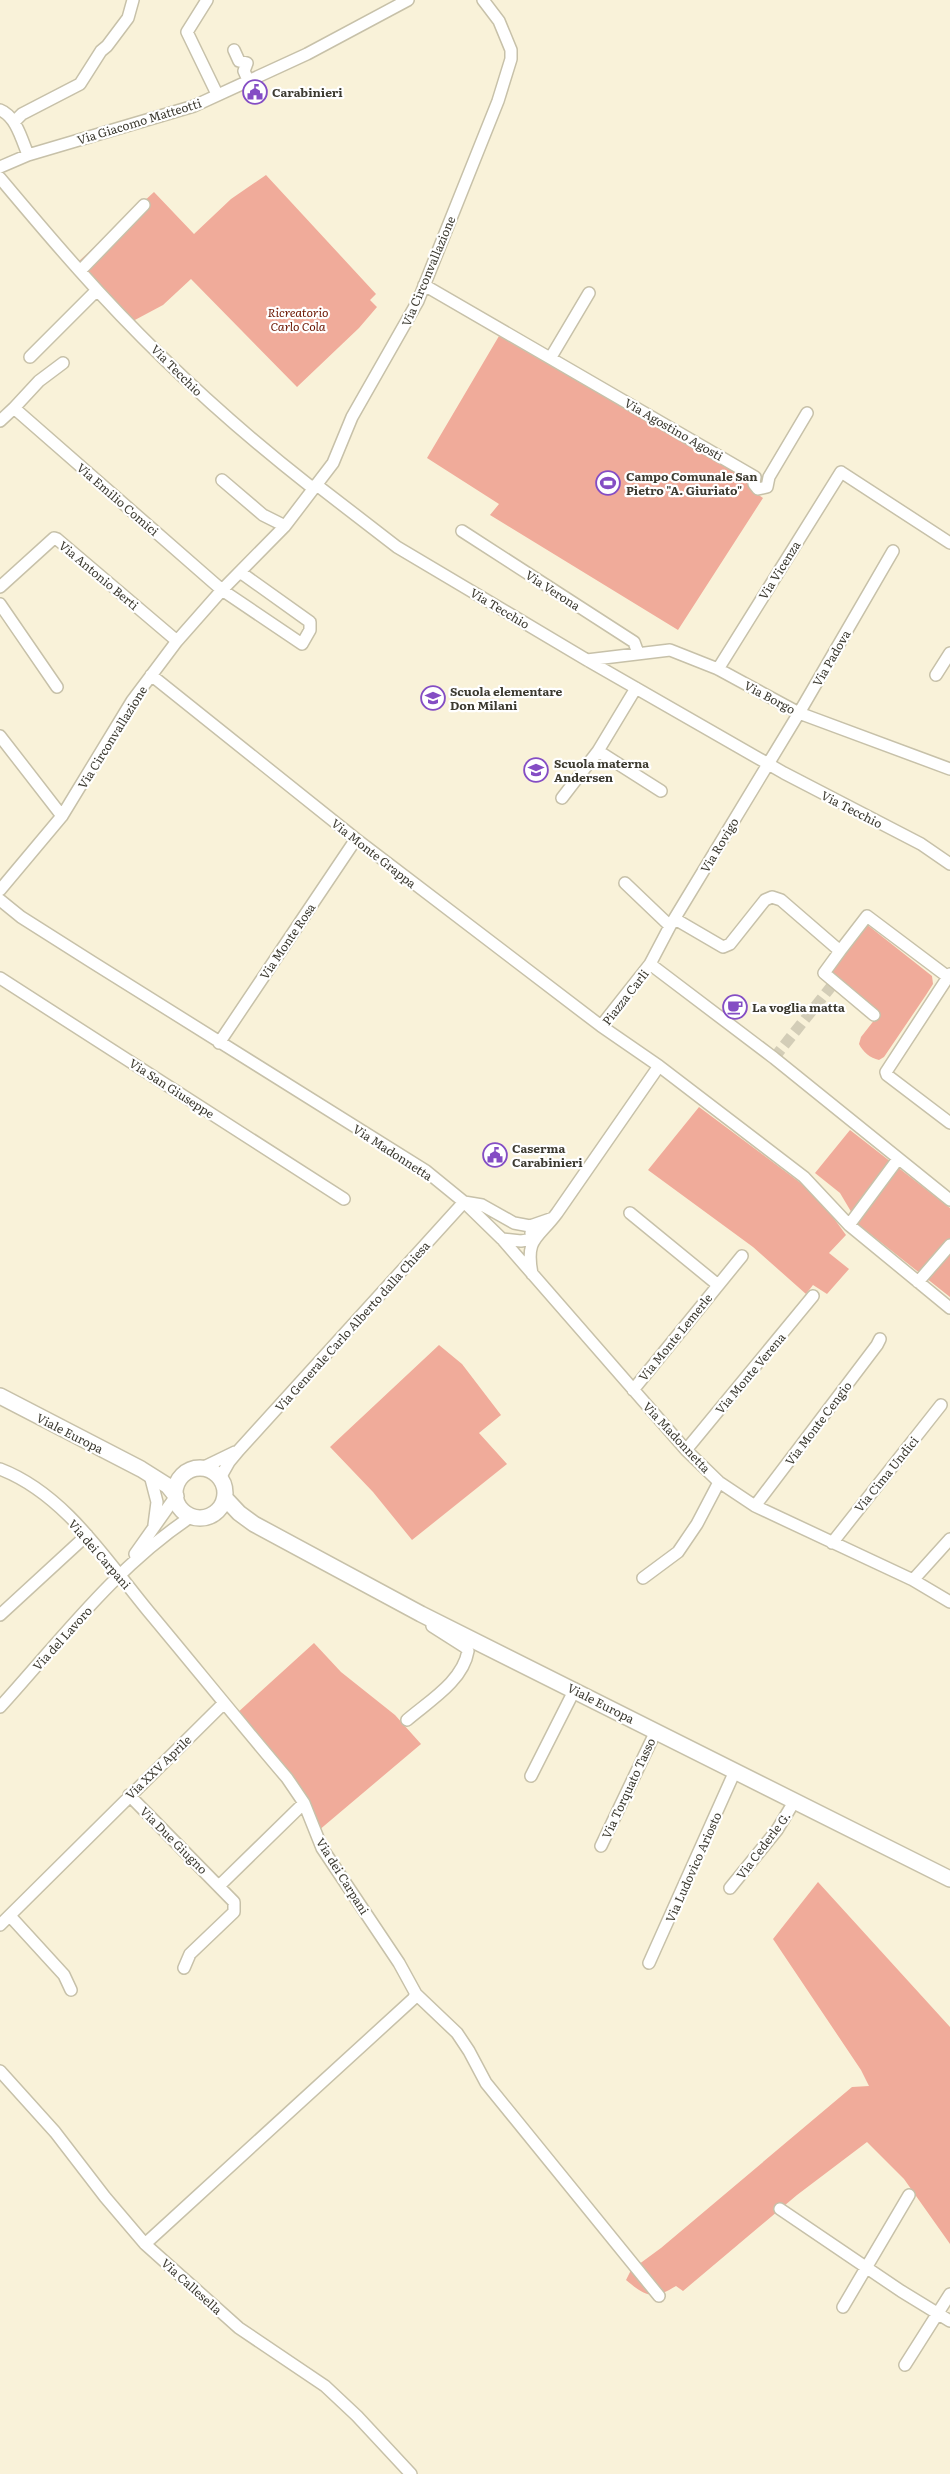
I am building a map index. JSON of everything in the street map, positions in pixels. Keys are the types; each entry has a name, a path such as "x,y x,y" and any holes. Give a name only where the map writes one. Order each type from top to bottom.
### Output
{"main road":[{"name":"Viale Europa","path":"0,1396 145,1472 168,1486 176,1496"},
{"name":"Viale Europa","path":"145,1472 163,1474 195,1470"},
{"path":"195,1470 209,1470 220,1478 225,1491 225,1498 216,1512 209,1516 192,1516 181,1508 176,1496 178,1482 195,1470"},
{"name":"Viale Europa","path":"225,1498 238,1514 254,1524 421,1614 575,1689 794,1802 950,1878"},
{"name":"Viale Europa","path":"209,1516 254,1524"}],"street":[{"path":"14,122 22,114 80,84 100,51 107,46 128,18 134,0"},
{"path":"207,0 187,32 217,94"},
{"name":"Via Circonvallazione","path":"2,888 62,816 132,701 177,641 222,590 285,526 318,486 333,463 352,417 400,334 424,285 486,132 511,59 510,45 504,28 483,0"},
{"name":"Via Giacomo Matteotti","path":"0,167 28,155 194,106 217,94 241,65 307,54 400,2"},
{"path":"0,110 6,112 14,122 28,155"},
{"name":"Via Tecchio","path":"0,178 97,290 191,384 251,440 310,486 318,486 397,547 587,660 768,764 921,844 950,864"},
{"path":"80,271 144,206"},
{"name":"Via Agostino Agosti","path":"424,285 755,477 754,484 758,489 768,487 769,477 807,414"},
{"path":"30,357 97,290"},
{"path":"551,357 589,293"},
{"path":"0,421 39,381 63,363"},
{"name":"Via Emilio Comici","path":"14,408 222,590"},
{"name":"Via Vicenza","path":"718,669 841,472 950,543"},
{"path":"222,480 263,515 285,526"},
{"name":"Via Verona","path":"462,531 634,642 638,653"},
{"name":"Via Antonio Berti","path":"0,587 54,538 58,539 177,641"},
{"name":"Via Padova","path":"768,764 892,551"},
{"path":"222,590 302,644 310,630 310,622 240,572"},
{"path":"0,604 57,687"},
{"name":"Via Borgo","path":"587,660 670,650 718,669 799,713 950,769"},
{"path":"936,675 950,653"},
{"name":"Via Monte Grappa","path":"151,675 356,839 601,1026"},
{"path":"562,798 598,751 636,688"},
{"path":"0,736 62,816"},
{"path":"598,751 661,791"},
{"name":"Via Rovigo","path":"650,964 673,922 768,764"},
{"name":"Via Monte Rosa","path":"219,1042 356,839"},
{"path":"625,883 673,922 723,946 730,944 765,900 772,897 781,900 840,952"},
{"name":"Via Madonnetta","path":"0,900 21,917 426,1171 464,1202 502,1239 686,1450 719,1482 755,1506 913,1580 950,1602"},
{"path":"874,1015 824,973 866,916 949,975 886,1072 887,1075 950,1123"},
{"name":"Piazza Carli","path":"950,1200 898,1160 774,1058 650,964 601,1026 659,1066 804,1177 849,1225 950,1308"},
{"name":"Via San Giuseppe","path":"0,978 344,1199"},
{"path":"532,1274 528,1256 533,1239 553,1218 659,1066"},
{"path":"849,1225 898,1160"},
{"path":"464,1202 482,1205 514,1223 530,1226 553,1218"},
{"name":"Via Generale Carlo Alberto dalla Chiesa","path":"220,1478 229,1462 239,1450 464,1202"},
{"name":"Via Monte Lemerle","path":"630,1213 718,1285"},
{"path":"530,1226 533,1239"},
{"path":"502,1239 521,1241 533,1239"},
{"path":"918,1282 950,1245"},
{"name":"Via Monte Lemerle","path":"633,1390 742,1256"},
{"name":"Via Monte Verena","path":"686,1450 813,1296"},
{"name":"Via Monte Cengio","path":"755,1506 880,1339"},
{"name":"Via Cima Undici","path":"832,1543 941,1405"},
{"name":"Via Generale Carlo Alberto dalla Chiesa","path":"195,1470 239,1450"},
{"name":"Via dei Carpani","path":"0,1469 20,1478 39,1491 87,1535 121,1572 223,1704 287,1778 304,1803 322,1848 399,1963 416,1994 456,2033 470,2051 486,2083 659,2296"},
{"path":"145,1472 156,1502 154,1527"},
{"name":"Via Madonnetta","path":"643,1578 678,1552 697,1524 719,1482"},
{"name":"Via del Lavoro","path":"0,1707 121,1572 176,1496"},
{"name":"Via del Lavoro","path":"121,1572 164,1534 192,1516"},
{"path":"0,1615 87,1535"},
{"path":"913,1580 950,1539"},
{"path":"407,1720 459,1674 466,1662 468,1651 425,1621 421,1614"},
{"path":"531,1776 575,1689"},
{"name":"Via XXV Aprile","path":"0,1925 95,1833 129,1795 223,1704"},
{"name":"Via Torquato Tasso","path":"601,1846 656,1731"},
{"name":"Via Ludovico Ariosto","path":"649,1963 736,1771"},
{"name":"Via Due Giugno","path":"129,1795 234,1902 234,1912 190,1954 184,1968"},
{"name":"Via Cederle G.","path":"730,1888 777,1830 794,1802"},
{"path":"220,1886 304,1803"},
{"path":"10,1916 64,1975 71,1990"},
{"path":"145,2244 413,1999 416,1994"},
{"name":"Via Callesella","path":"0,2071 55,2132 105,2197 145,2244 239,2328 325,2386 357,2416 411,2474"},
{"path":"843,2306 867,2268 908,2195"},
{"path":"780,2209 950,2321"},
{"path":"905,2365 950,2294"}],"green space":[{"name":"Ricreatorio Carlo Cola","path":"266,175 376,294 370,300 377,307 359,328 297,387 191,279 163,305 133,321 78,262 154,192 194,234 231,199"},
{"name":"Campo Comunale San Pietro \"A. Giuriato\"","path":"499,336 749,480 750,489 763,498 678,630 490,515 499,504 427,458"},
{"path":"865,923 932,976 933,984 884,1057 879,1060 867,1054 859,1044 861,1037 879,1014 830,975 830,969"},
{"path":"699,1107 802,1184 822,1202 846,1235 829,1253 849,1269 827,1294 813,1285 806,1294 753,1247 648,1170"},
{"path":"850,1130 950,1208 950,1297 859,1225 840,1193 815,1173"},
{"path":"439,1345 462,1364 501,1415 479,1433 507,1464 412,1540 373,1492 330,1447"},
{"path":"314,1643 341,1672 395,1715 421,1744 318,1831 236,1714"},
{"path":"818,1882 950,2027 950,2244 904,2179 867,2142 797,2195 683,2291 676,2286 655,2295 645,2293 626,2280 631,2270 661,2248 852,2087 869,2086 861,2070 773,1939"}],"tunnel":[{"path":"774,1058 834,983"}],"place":[{"name":"Carabinieri","path":"255,92"},
{"name":"Campo Comunale San Pietro \"A. Giuriato\"","path":"608,483"},
{"name":"Scuola elementare Don Milani","path":"433,698"},
{"name":"Scuola materna Andersen","path":"536,770"},
{"name":"La voglia matta","path":"735,1007"},
{"name":"Caserma Carabinieri","path":"495,1155"}]}
